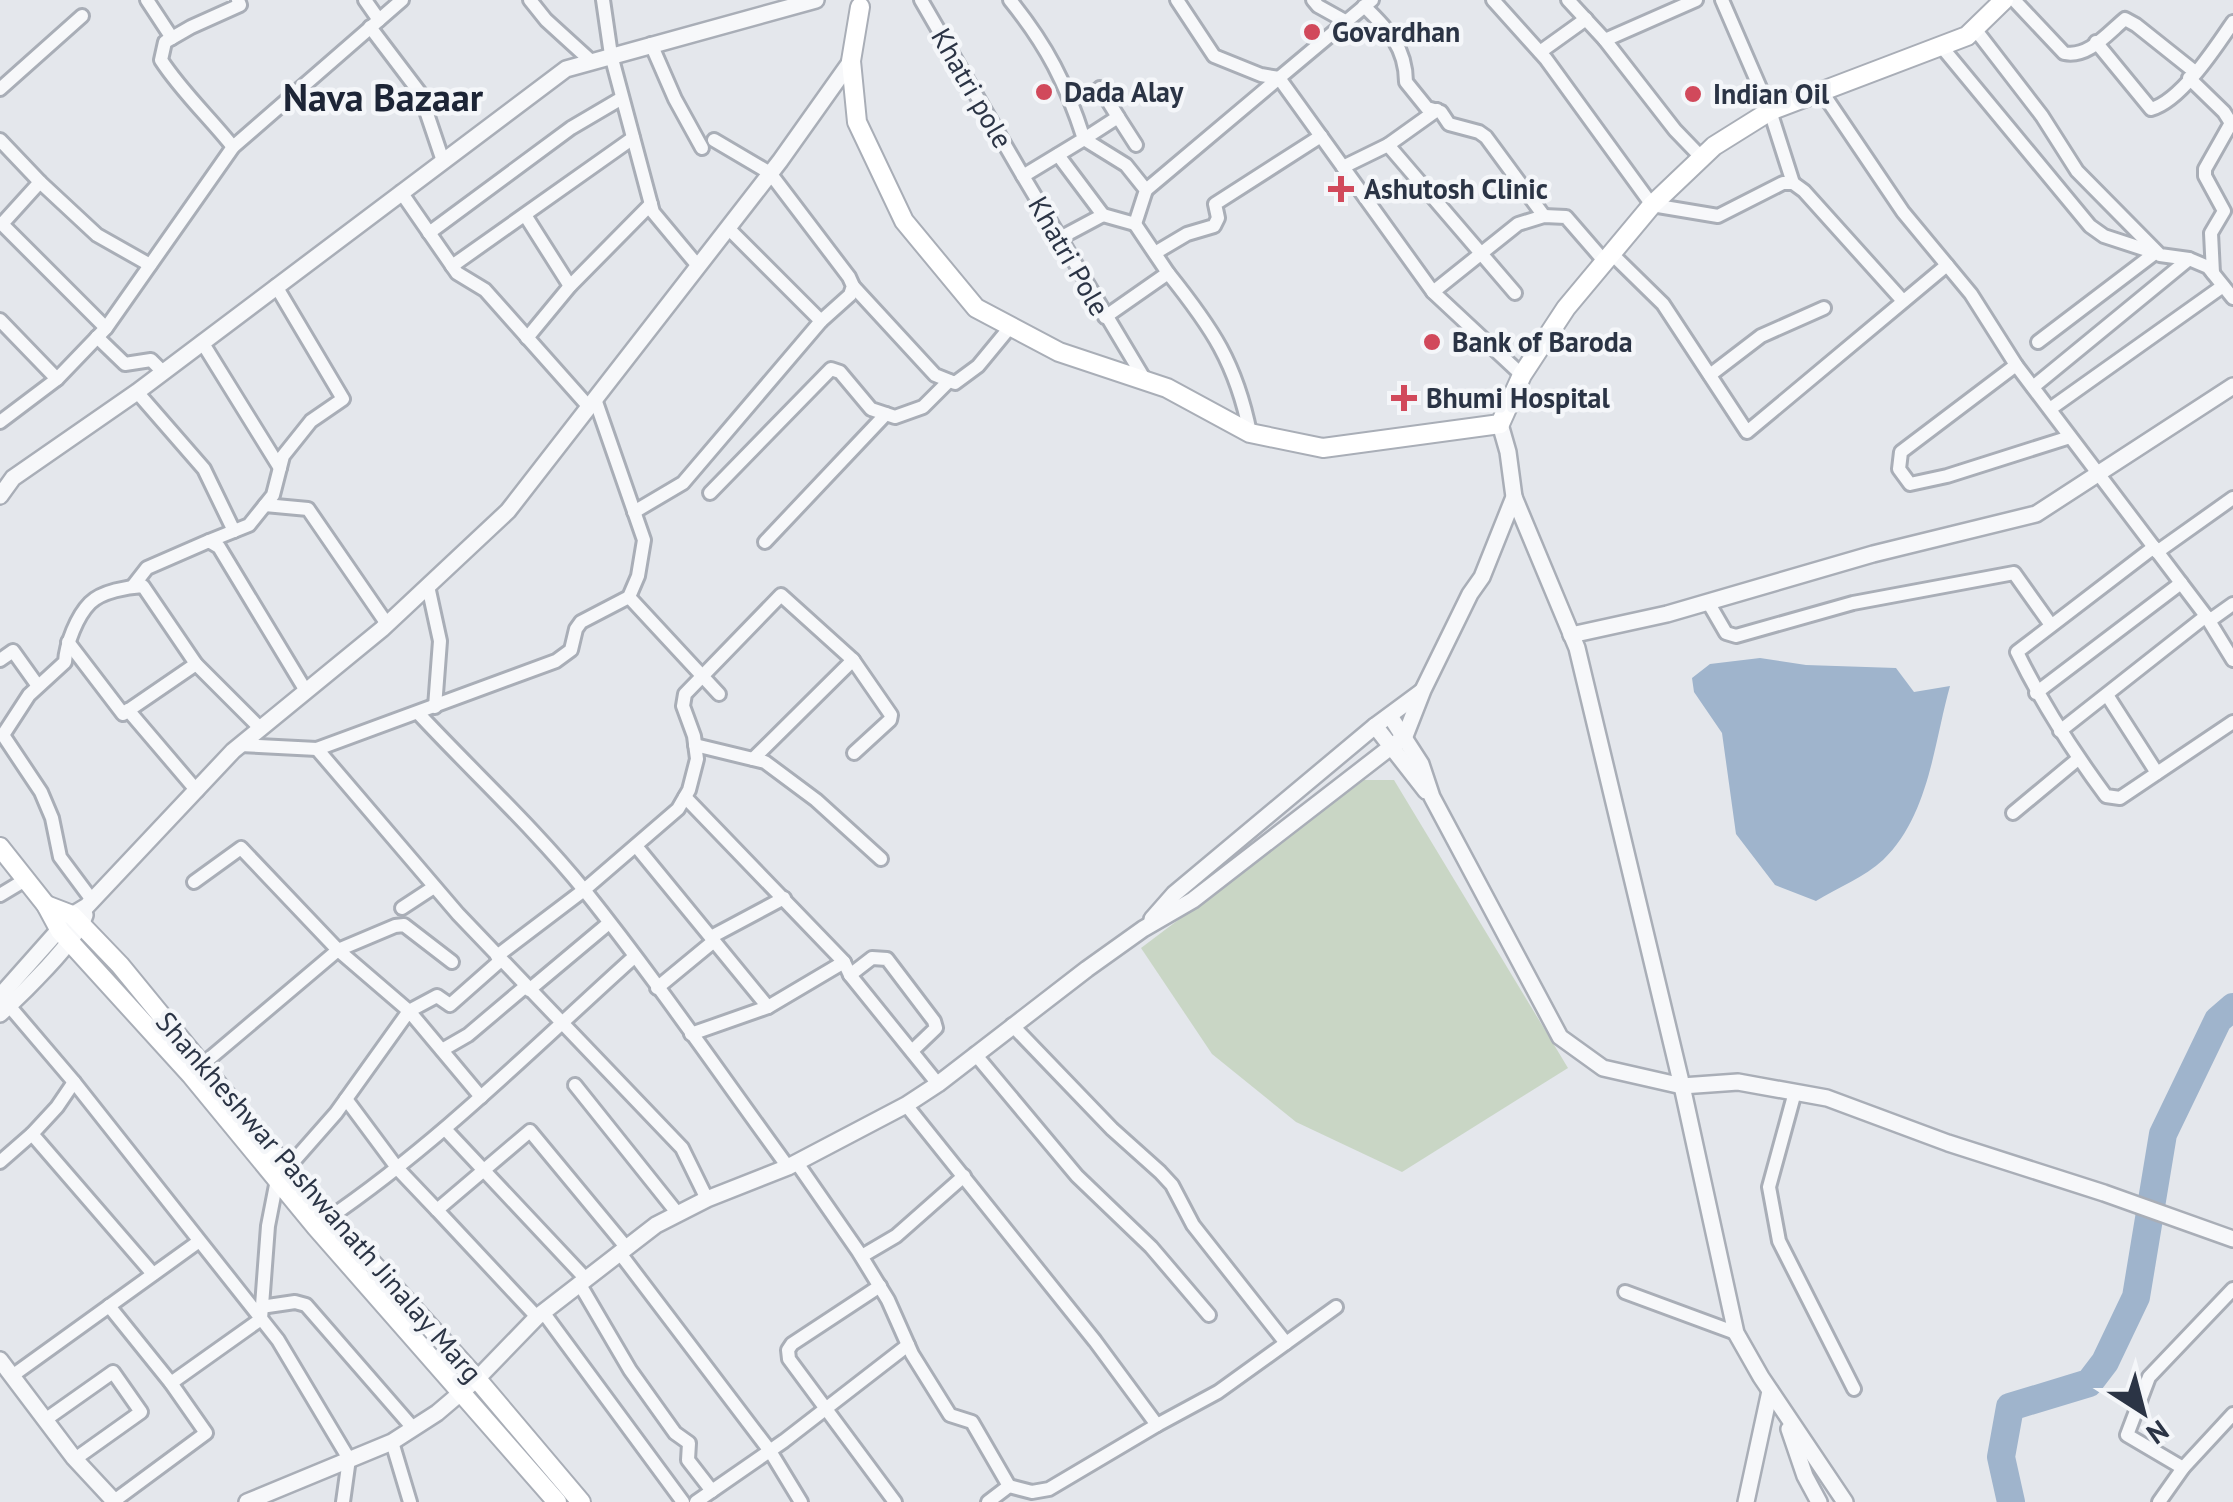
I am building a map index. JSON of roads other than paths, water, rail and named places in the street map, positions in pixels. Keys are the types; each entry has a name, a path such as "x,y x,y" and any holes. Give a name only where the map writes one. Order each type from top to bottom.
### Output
{"main road":[{"path":"860,2 851,61 856,122 904,220 976,308 1059,352 1167,388 1250,433 1323,448 1500,424 1522,375 1566,308 1652,206 1714,146 1770,111 1968,36 2004,0"},
{"path":"0,847 46,905 64,936 197,1070 323,1222 470,1384 557,1502"},
{"name":"Shankheshwar Pashwanath Jinalay Marg","path":"46,905 83,912 197,1070"},
{"name":"Shankheshwar Pashwanath Jinalay Marg","path":"470,1384 581,1502"}],"street":[{"path":"148,0 172,38"},
{"path":"233,147 196,101 175,82 162,60 166,42 240,5 238,0"},
{"path":"365,0 375,23 420,93 444,160"},
{"path":"0,422 57,378 101,332 233,147 402,0"},
{"path":"530,0 591,61"},
{"path":"603,0 610,55 651,204 698,266"},
{"path":"0,496 12,478 137,392 566,68 816,0"},
{"name":"Khatri pole","path":"922,0 1023,176"},
{"path":"1010,0 1065,82 1084,139 1126,165 1146,190"},
{"path":"1177,0 1214,56 1279,78 1433,292 1522,375"},
{"path":"1493,0 1540,52 1652,206 1718,216 1783,183 1793,183 1903,302"},
{"path":"1568,0 1702,158"},
{"path":"1605,40 1696,0"},
{"path":"1722,0 1770,111 1793,183"},
{"path":"2014,0 2064,52 2076,55 2124,20 2131,21 2230,114 2229,129 2205,169 2224,211 2210,233 2213,273"},
{"path":"1316,3 1346,21"},
{"path":"1136,224 1146,190 1368,3 1406,60 1406,82 1427,108 1436,110 1448,124 1486,137 1544,216"},
{"path":"0,90 82,16"},
{"path":"1540,52 1586,19"},
{"path":"2096,42 2151,109 2164,104 2210,57 2233,22"},
{"path":"1975,28 2042,116 2077,172 2158,254"},
{"path":"650,44 674,100 708,144 770,174 853,286 934,375 955,383 978,366 1010,326"},
{"path":"1941,46 2090,226 2104,236 2208,267 2233,298"},
{"path":"343,1502 350,1459 261,1313 198,1242 74,1082 3,1005 83,912 240,746 387,624 508,511 770,174 851,61"},
{"path":"1100,88 1136,145"},
{"path":"1822,92 1904,212 1971,294 2016,365 2208,618 2233,660"},
{"path":"429,233 570,128 622,98"},
{"path":"1343,167 1388,145 1436,110"},
{"name":"Khatri Pole","path":"1118,118 1023,176 1145,381"},
{"path":"1155,253 1186,234 1214,226 1218,218 1216,204 1321,136"},
{"path":"452,266 633,138"},
{"path":"0,140 97,234 150,265"},
{"path":"1388,145 1516,294"},
{"path":"1058,154 1103,216 1136,224 1168,273 1204,317 1242,391 1250,433"},
{"path":"40,182 2,224 101,332 125,364 151,360 163,372"},
{"path":"240,746 317,749 556,661 571,650 581,622 629,597 638,576 644,540 592,402 485,290 457,273 401,192"},
{"path":"527,338 570,286 651,204"},
{"path":"525,215 570,286"},
{"path":"1060,238 1103,216"},
{"path":"1433,292 1518,224 1544,216 1566,217 1664,304 1747,432 1947,265"},
{"path":"728,228 821,322"},
{"path":"2038,342 2158,254"},
{"path":"2033,387 2190,260"},
{"path":"1105,318 1168,273"},
{"path":"133,586 147,568 249,525 273,495 283,456 311,422 344,400 276,286"},
{"path":"634,512 683,483 821,322 850,295 853,286"},
{"path":"2050,409 2223,286"},
{"path":"1710,375 1761,336 1824,308"},
{"path":"0,320 57,378"},
{"path":"202,342 280,468"},
{"path":"2016,365 1902,452 1899,469 1910,484 2070,437"},
{"path":"710,493 831,368 840,372 871,408 895,418 923,407 949,381"},
{"path":"1571,634 1708,602 1873,554 2036,514 2233,386"},
{"path":"137,392 204,469 234,530"},
{"path":"766,542 886,414"},
{"path":"1500,424 1514,497 1571,634 1682,1086 1736,1333 1844,1500"},
{"path":"247,1502 392,1442 413,1428 470,1384 540,1315 656,1224 792,1165 938,1084 1143,929 1193,900 1390,748 1405,736 1423,690 1482,577 1514,497"},
{"path":"2233,498 2017,652 2036,693 2078,759 2112,799 2120,798 2233,722"},
{"path":"265,505 308,510 387,624"},
{"path":"209,540 219,547 306,691"},
{"path":"1708,602 1726,633 1736,636 1852,604 2014,573 2051,625"},
{"path":"2036,693 2181,583"},
{"path":"83,912 60,857 52,818 4,735 38,686 65,662 68,642 90,602 143,586 196,664 260,728"},
{"path":"428,586 440,641 436,707"},
{"path":"261,1313 268,1226 282,1174 346,1099 410,1011 437,996 450,1005 499,958 678,810 696,759 683,706 685,694 780,595 853,660 891,714 890,720 854,753"},
{"path":"629,597 718,694"},
{"path":"2060,730 2208,618 2233,604"},
{"path":"68,642 123,714 196,664"},
{"path":"0,660 13,651 38,686"},
{"path":"753,759 853,660"},
{"path":"1143,929 1174,894 1423,690"},
{"path":"2107,695 2158,773"},
{"path":"128,710 197,791"},
{"path":"419,714 584,890 862,1256 908,1346 950,1415 972,1422 1008,1486 1035,1497 1050,1489 1218,1392 1336,1306"},
{"path":"1390,716 1421,764 1432,797 1560,1038 1603,1068 1682,1086 1738,1082 1826,1098 1948,1144 2104,1192 2233,1239"},
{"path":"1375,726 1432,797"},
{"path":"695,746 766,762 816,800 881,860"},
{"path":"317,749 434,887 682,1148 707,1199"},
{"path":"2013,813 2078,759"},
{"path":"685,798 847,968 938,1084"},
{"path":"636,846 768,1007"},
{"path":"194,882 242,848 338,950 410,1011 481,1096"},
{"path":"0,895 25,880"},
{"path":"402,908 434,887"},
{"path":"657,988 712,939 784,898"},
{"path":"442,1050 468,1035 609,924"},
{"path":"197,1070 338,950 404,925 452,962"},
{"path":"323,1222 398,1169 445,1129 634,957"},
{"path":"691,1034 768,1007 872,958 887,959 936,1028 912,1051"},
{"path":"1012,1025 1172,1185 1193,1226 1286,1343"},
{"path":"976,1054 1076,1176 1150,1247 1209,1315"},
{"path":"0,1162 57,1107 74,1082"},
{"path":"575,1085 678,1214"},
{"path":"1795,1092 1769,1187 1779,1241 1854,1389"},
{"path":"346,1099 398,1169 540,1315 683,1502"},
{"path":"906,1104 1157,1425"},
{"path":"445,1129 582,1280 630,1370 675,1433 689,1442 688,1460 712,1492"},
{"path":"436,1210 530,1131 770,1451 801,1502"},
{"path":"32,1134 153,1274"},
{"path":"862,1256 896,1236 964,1176"},
{"path":"12,1376 198,1242"},
{"path":"880,1286 788,1350 789,1360 895,1502"},
{"path":"2184,1468 2127,1435 2148,1376 2233,1289"},
{"path":"1624,1292 1736,1333"},
{"path":"171,1383 261,1313 296,1302 306,1305 413,1428"},
{"path":"0,1360 75,1459 115,1502 206,1434 171,1383 108,1306"},
{"path":"696,1502 908,1346"},
{"path":"45,1420 113,1372 141,1412 75,1459"},
{"path":"1746,1502 1770,1390"},
{"path":"1783,1411 1805,1476 1819,1502"},
{"path":"2159,1502 2233,1414"},
{"path":"392,1442 410,1502"},
{"path":"988,1502 1008,1486"}],"water":[{"path":"1760,658 1806,665 1896,668 1914,692 1950,686 1928,778 1911,822 1876,866 1816,901 1775,885 1736,834 1722,733 1694,692 1692,678 1710,664"}],"waterway":[{"path":"2011,1502 2001,1457 2010,1407 2089,1383 2105,1362 2136,1297 2163,1134 2218,1020 2233,1007"}],"place":[{"name":"Govardhan","path":"1312,32"},
{"name":"Dada Alay","path":"1044,92"},
{"name":"Indian Oil","path":"1693,94"},
{"name":"Ashutosh Clinic","path":"1341,189"},
{"name":"Bank of Baroda","path":"1432,342"},
{"name":"Bhumi Hospital","path":"1404,398"}],"district":[{"name":"Nava Bazaar","path":"383,98"}]}
